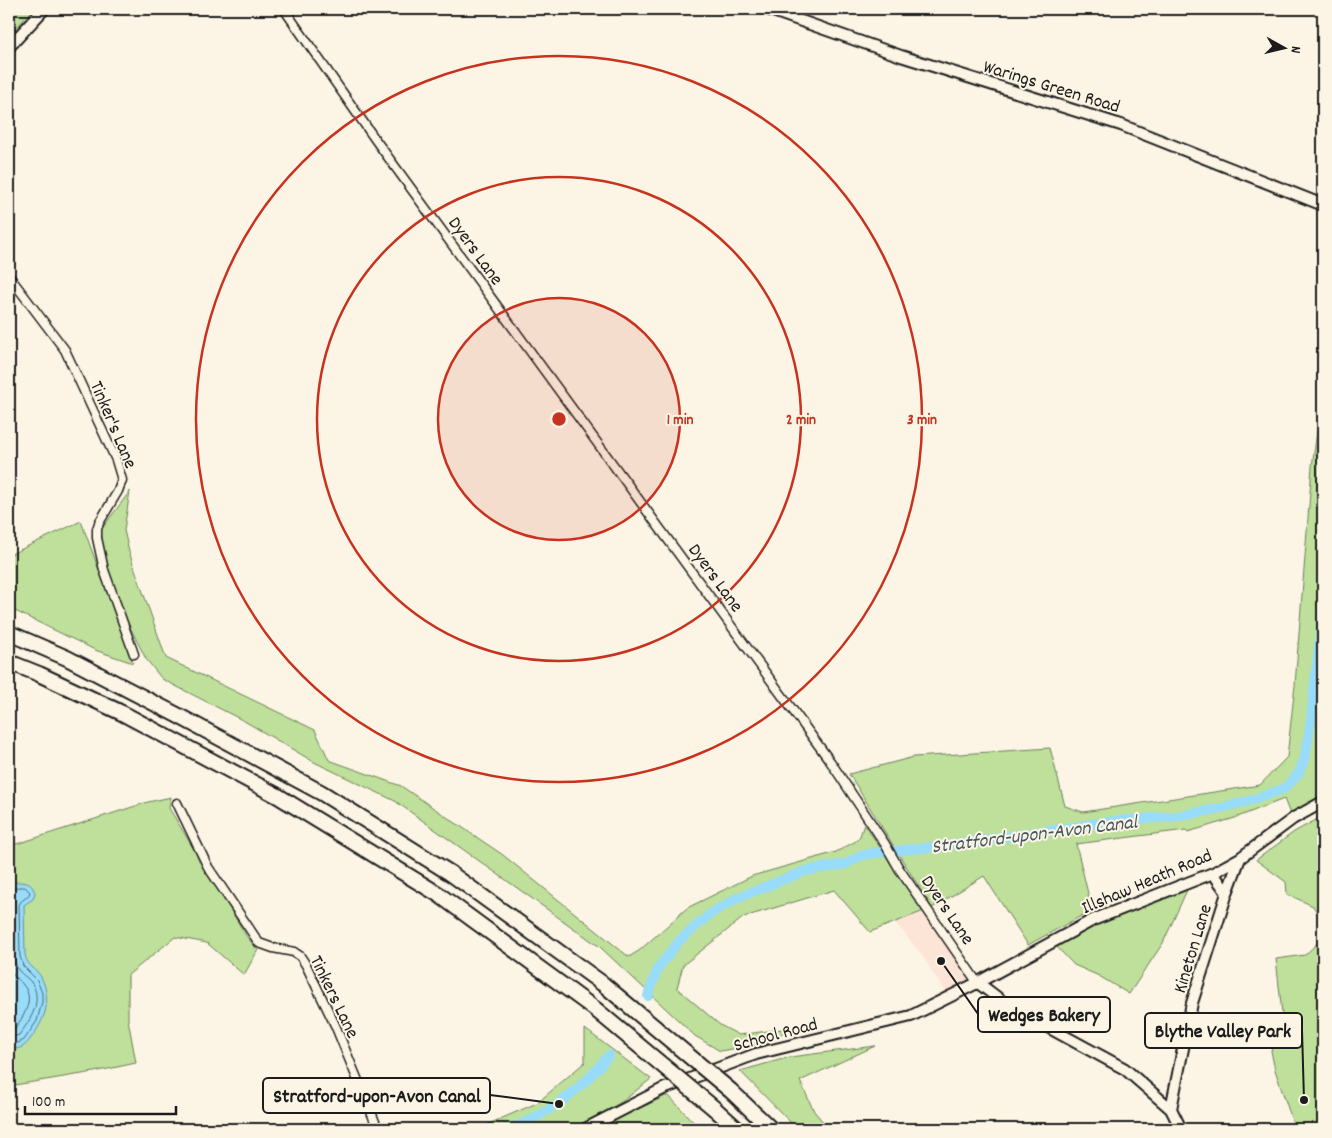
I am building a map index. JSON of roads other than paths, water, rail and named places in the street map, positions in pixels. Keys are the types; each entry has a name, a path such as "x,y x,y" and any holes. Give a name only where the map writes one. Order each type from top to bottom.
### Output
{"highway":[{"path":"9,633 84,667 322,793 450,873 603,984 731,1091 771,1129"},
{"path":"9,662 122,713 278,796 438,894 595,1009 737,1129"}],"street":[{"path":"9,47 44,9"},
{"name":"Dyers Lane","path":"284,9 377,142 830,761 900,870 977,982 1006,1005 1125,1069 1137,1077 1171,1109"},
{"name":"Warings Green Road","path":"767,9 901,56 1121,125 1323,205"},
{"name":"Tinker's Lane","path":"9,276 65,350 116,460 122,480 118,491 99,522 97,538 104,570 134,654"},
{"name":"Illshaw Heath Road","path":"977,982 1093,920 1213,873 1240,858 1294,818 1323,802"},
{"name":"Tinkers Lane","path":"177,803 208,867 259,942 273,948 294,952 300,956 306,965 335,1025 378,1129"},
{"name":"Kineton Lane","path":"1171,1109 1192,1003 1240,858"},
{"name":"Kineton Lane","path":"1213,873 1227,893"},
{"name":"School Road","path":"585,1129 663,1089 734,1061 911,1016 977,982"},
{"path":"1171,1109 1181,1129"}],"water":[{"path":"16,882 29,884 35,893 33,899 24,905 25,955 28,963 42,979 47,1001 42,1021 30,1040 20,1048 9,1049 9,886"}],"waterway":[{"name":"Stratford-upon-Avon Canal","path":"648,996 658,968 679,941 710,914 739,897 805,871 846,864 860,856 874,853 942,846 1114,821 1178,816 1217,809 1252,800 1283,789 1298,774 1305,758 1323,609"},
{"name":"Stratford-upon-Avon Canal","path":"510,1129 539,1115 565,1099 588,1079 609,1055"}],"place":[{"name":"Wedges Bakery","path":"941,961"},
{"name":"Blythe Valley Park","path":"1304,1100"},
{"name":"Stratford-upon-Avon Canal","path":"559,1104"}]}
